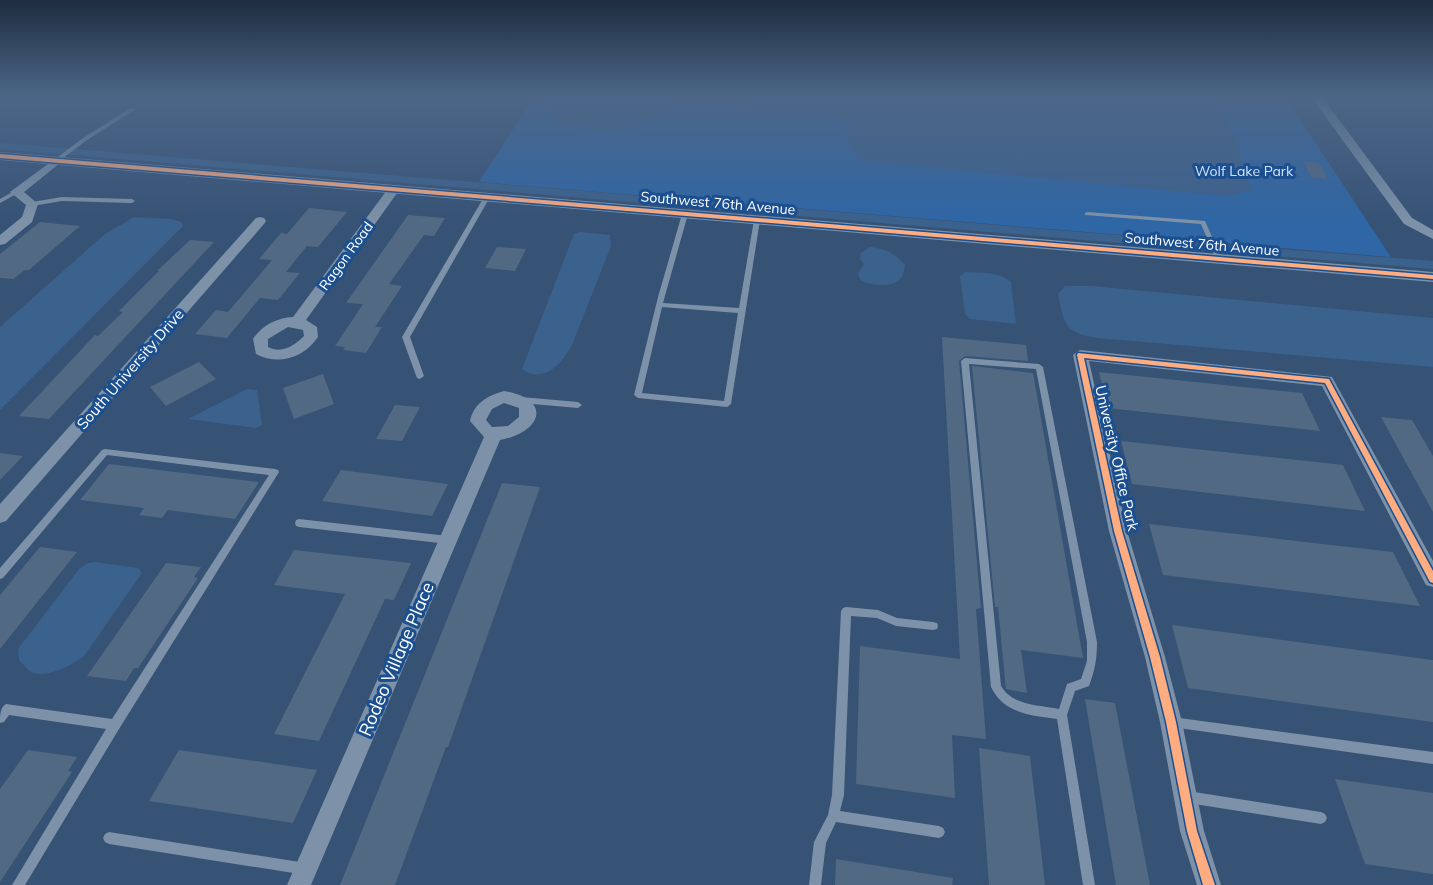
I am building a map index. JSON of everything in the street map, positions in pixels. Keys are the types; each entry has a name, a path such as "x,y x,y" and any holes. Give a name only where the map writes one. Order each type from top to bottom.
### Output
{"street":[{"path":"1347,138 1408,221 1430,234"},
{"name":"Southwest 76th Avenue","path":"0,156 1433,277"},
{"path":"0,241 28,219 32,204 16,192 56,161"},
{"name":"Ragon Road","path":"297,322 394,189"},
{"name":"South University Drive","path":"0,516 260,221"},
{"name":"University Office Park","path":"1213,884 1184,797 1171,722 1155,657 1118,531 1080,355 1327,381 1433,579"},
{"path":"504,397 520,400 529,408 528,420 510,433 487,432 478,421 482,409 496,399 504,397"},
{"name":"Rodeo Village Place","path":"303,877 494,434"}],"lane":[{"path":"56,161 86,138"},
{"path":"0,201 16,192"},
{"path":"420,376 406,337 487,197"},
{"path":"32,204 62,199 132,201"},
{"path":"685,214 659,305 638,395 727,404 757,220"},
{"path":"1087,214 1203,222 1219,259"},
{"path":"659,305 743,311"},
{"path":"1062,715 1009,704 1000,698 996,687 965,361 1039,367 1092,642 1092,661 1085,682 1071,688 1062,715 1089,885"},
{"path":"520,400 578,405"},
{"path":"0,575 105,452 276,472 116,724 18,885"},
{"path":"299,523 448,540"},
{"path":"815,885 820,842 833,816 838,795 846,611 878,614 896,622 933,626"},
{"path":"2,711 116,724"},
{"path":"1171,722 1433,758"},
{"path":"1184,797 1320,818"},
{"path":"833,816 939,832"},
{"path":"109,838 303,877"}],"green space":[{"name":"Wolf Lake Park","path":"507,138 1312,138 1391,257 479,182"}],"shaded area":[{"path":"848,138 1235,138 1252,191 1226,196 863,161 850,149"},
{"path":"134,217 171,219 181,222 183,226 0,410 0,327 105,234"},
{"path":"580,232 610,235 611,246 568,352 552,370 538,375 530,373 522,369 574,234"},
{"path":"870,247 890,252 905,265 900,279 889,285 875,285 861,281 858,274 864,264 860,259 861,253"},
{"path":"965,272 995,274 1011,282 1016,324 970,319 965,314 960,276"},
{"path":"1065,286 1092,286 1433,318 1433,367 1086,336 1072,330 1064,320 1058,294"},
{"path":"247,389 257,390 262,425 256,428 188,419"},
{"path":"88,563 138,568 142,573 84,656 67,667 52,672 39,674 31,672 19,660 18,649 79,569"}],"building":[{"path":"1303,161 1319,163 1328,179 1312,178"},
{"path":"309,208 347,212 318,247 307,246 286,272 300,273 278,300 260,298 227,338 195,334 216,310 228,312 272,260 259,259 281,233 287,234"},
{"path":"408,215 445,218 434,236 424,235 389,284 402,286 375,327 382,327 366,353 343,350 345,347 335,346 363,304 346,303"},
{"path":"40,222 80,226 29,270 25,270 13,279 0,278 0,254"},
{"path":"190,240 214,242 49,419 19,416 95,335 98,336 123,312 119,311"},
{"path":"497,247 526,249 515,271 485,268"},
{"path":"942,337 1026,345 1028,361 965,356 959,361 981,608 976,609 986,739 952,735 955,798 856,784 860,646 960,659"},
{"path":"199,362 216,379 166,406 150,387"},
{"path":"972,366 1033,373 1083,658 1021,650 1027,693 1006,689 998,607 995,607"},
{"path":"1099,372 1302,393 1320,431 1107,408"},
{"path":"323,374 334,404 294,419 283,388"},
{"path":"395,405 420,407 402,441 376,439"},
{"path":"1381,417 1412,420 1433,456 1433,512"},
{"path":"1121,441 1343,465 1365,511 1132,484"},
{"path":"0,453 23,456 0,480"},
{"path":"109,464 259,482 235,519 168,510 162,518 139,515 144,508 80,500"},
{"path":"341,470 448,484 432,516 322,501"},
{"path":"502,483 540,487 448,747 446,747 395,885 340,885"},
{"path":"1149,524 1393,552 1420,606 1163,575"},
{"path":"40,547 77,552 0,649 0,595"},
{"path":"294,550 411,563 394,600 385,599 319,741 274,734 345,594 274,585"},
{"path":"166,563 201,567 194,577 198,578 138,668 134,668 126,681 87,676"},
{"path":"1172,625 1433,660 1433,722 1188,688"},
{"path":"1085,699 1115,703 1150,885 1116,885"},
{"path":"979,748 1030,756 1045,885 989,885"},
{"path":"28,750 77,757 68,771 72,772 0,882 0,789"},
{"path":"179,750 317,770 293,823 149,801"},
{"path":"1335,779 1433,793 1433,874 1365,864"},
{"path":"836,859 953,878 952,885 835,885"}],"waterway":[{"path":"0,146 1202,246"},
{"path":"1229,249 1433,265"}],"cycle path":[{"path":"0,156 1433,277"},
{"path":"1209,885 1192,831 1171,722 1155,657 1118,531 1080,355 1327,381 1433,579"}]}
